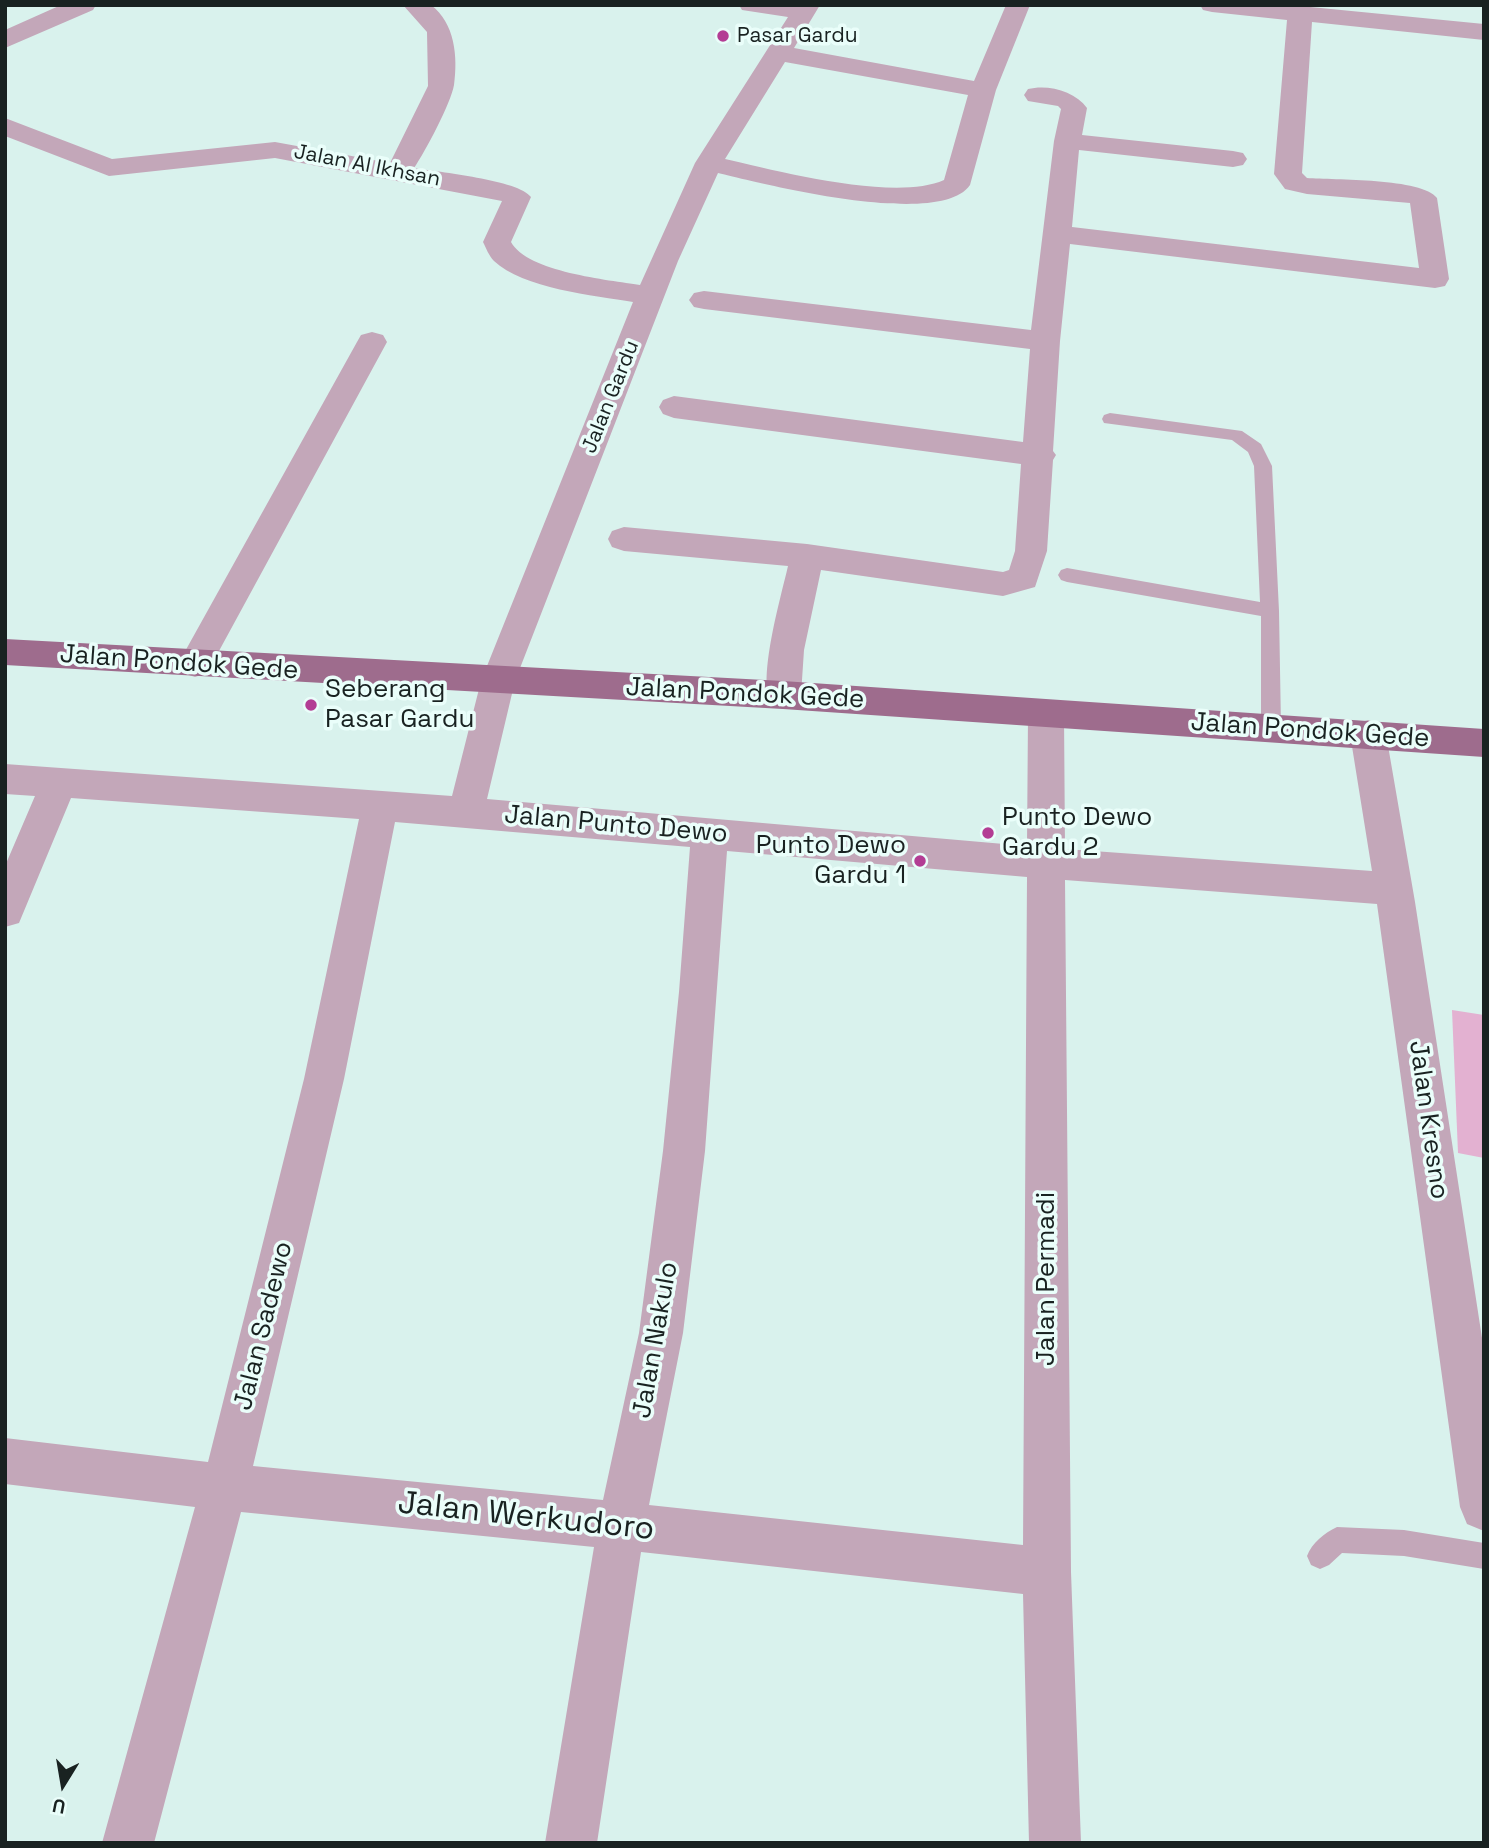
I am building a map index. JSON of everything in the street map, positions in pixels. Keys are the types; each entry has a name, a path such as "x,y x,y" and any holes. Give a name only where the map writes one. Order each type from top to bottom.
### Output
{"main road":[{"name":"Jalan Pondok Gede","path":"5,652 783,695 1484,743"}],"street":[{"path":"5,40 44,20 84,5"},
{"path":"397,172 410,154 441,86 440,32 428,14 415,5"},
{"path":"751,5 806,9"},
{"path":"709,163 795,182 867,193 909,196 942,193 956,186 983,90 1018,5"},
{"path":"1212,5 1484,32"},
{"name":"Jalan Gardu","path":"466,813 498,681 664,261 709,163 806,9"},
{"path":"1057,234 1435,279 1423,198 1413,194 1307,186 1295,183 1288,174 1300,14"},
{"path":"776,53 983,90"},
{"path":"624,539 807,556 1003,584 1023,578 1030,562 1040,455 1045,341 1067,141 1074,108 1072,103 1037,95"},
{"name":"Jalan Al Ikhsan","path":"5,125 109,168 275,150 517,197 497,242 497,247 506,257 565,283 652,296"},
{"path":"1067,141 1233,159"},
{"path":"704,300 1045,341"},
{"path":"195,664 372,342"},
{"path":"674,407 1040,455"},
{"path":"783,695 787,650 807,556"},
{"name":"Jalan Permadi","path":"1046,715 1047,1572 1055,1843"},
{"name":"Jalan Kresno","path":"1368,734 1394,889 1484,1507"},
{"name":"Jalan Punto Dewo","path":"5,779 381,806 1046,863 1394,889"},
{"path":"5,911 59,783"},
{"name":"Jalan Sadewo","path":"128,1843 225,1487 324,1080 371,839 381,806"},
{"name":"Jalan Nakulo","path":"571,1843 621,1525 664,1307 684,1151 699,992 709,859 708,832"},
{"name":"Jalan Werkudoro","path":"5,1461 225,1487 621,1525 1047,1572"}],"lane":[{"path":"1110,419 1236,435 1255,448 1263,466 1270,611 1271,727"},
{"path":"1067,575 1270,611"},
{"path":"1320,1556 1337,1540 1404,1543 1484,1556"}],"shaded area":[{"path":"1452,1010 1484,1015 1484,1158 1458,1153"}],"place":[{"name":"Pasar Gardu","path":"723,36"},
{"name":"Seberang Pasar Gardu","path":"311,705"},
{"name":"Punto Dewo Gardu 2","path":"988,833"},
{"name":"Punto Dewo Gardu 1","path":"920,861"}]}
